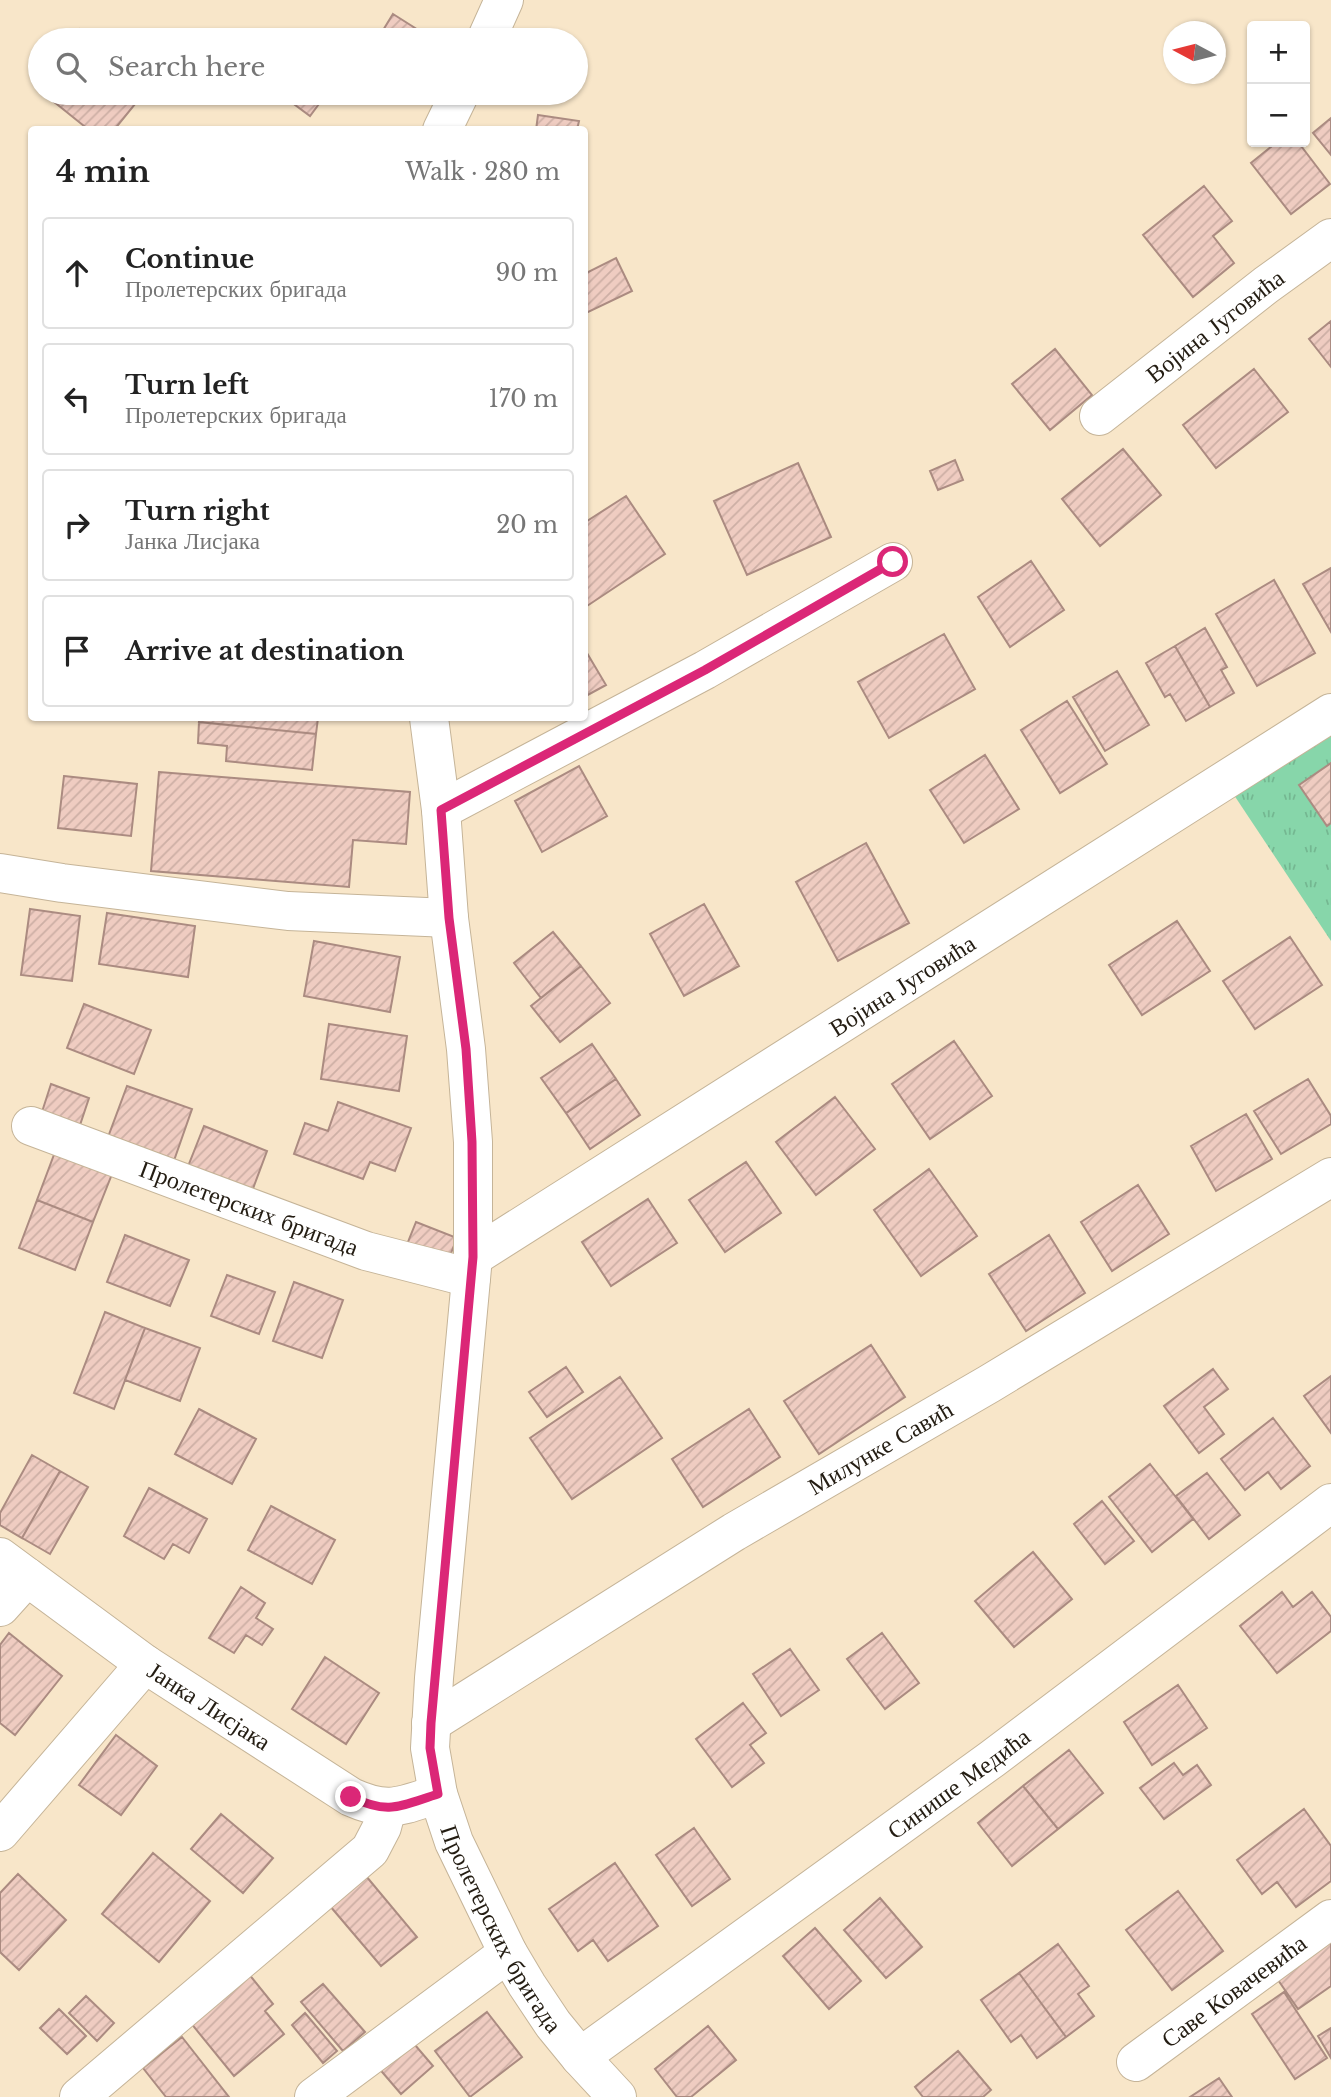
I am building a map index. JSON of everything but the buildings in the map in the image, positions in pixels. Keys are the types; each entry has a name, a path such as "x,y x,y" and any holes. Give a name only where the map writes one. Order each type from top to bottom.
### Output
{"street":[{"path":"491,28 504,0"},
{"path":"444,126 454,105"},
{"name":"Војина Југовића","path":"1099,416 1266,285 1331,238"},
{"path":"441,810 705,670 893,562"},
{"name":"Војина Југовића","path":"472,1267 1331,713"},
{"name":"Пролетерских бригада","path":"429,721 441,810 449,918 466,1049 472,1142 472,1267 430,1748 438,1794 454,1842 508,1953 553,2024 617,2097"},
{"path":"0,873 288,911 449,918"},
{"name":"Пролетерских бригада","path":"31,1126 366,1251 472,1267"},
{"name":"Милунке Савић","path":"431,1723 733,1532 989,1384 1331,1177"},
{"name":"Синише Медића","path":"580,2057 992,1759 1331,1503"},
{"path":"0,1607 14,1567"},
{"name":"Јанка Лисјака","path":"14,1567 145,1664 351,1797 369,1805 387,1808"},
{"path":"0,1832 145,1664"},
{"path":"79,2097 370,1850 382,1828 387,1808 438,1794"},
{"name":"Саве Ковачевића","path":"1136,2062 1331,1919"},
{"path":"314,2097 508,1953"}],"green space":[{"path":"1331,715 1331,941 1226,783"}],"route":[{"path":"351,1797 369,1805 387,1808 438,1794 430,1748 431,1723 473,1257 472,1142 466,1049 449,918 441,810 705,670 893,562"}]}
